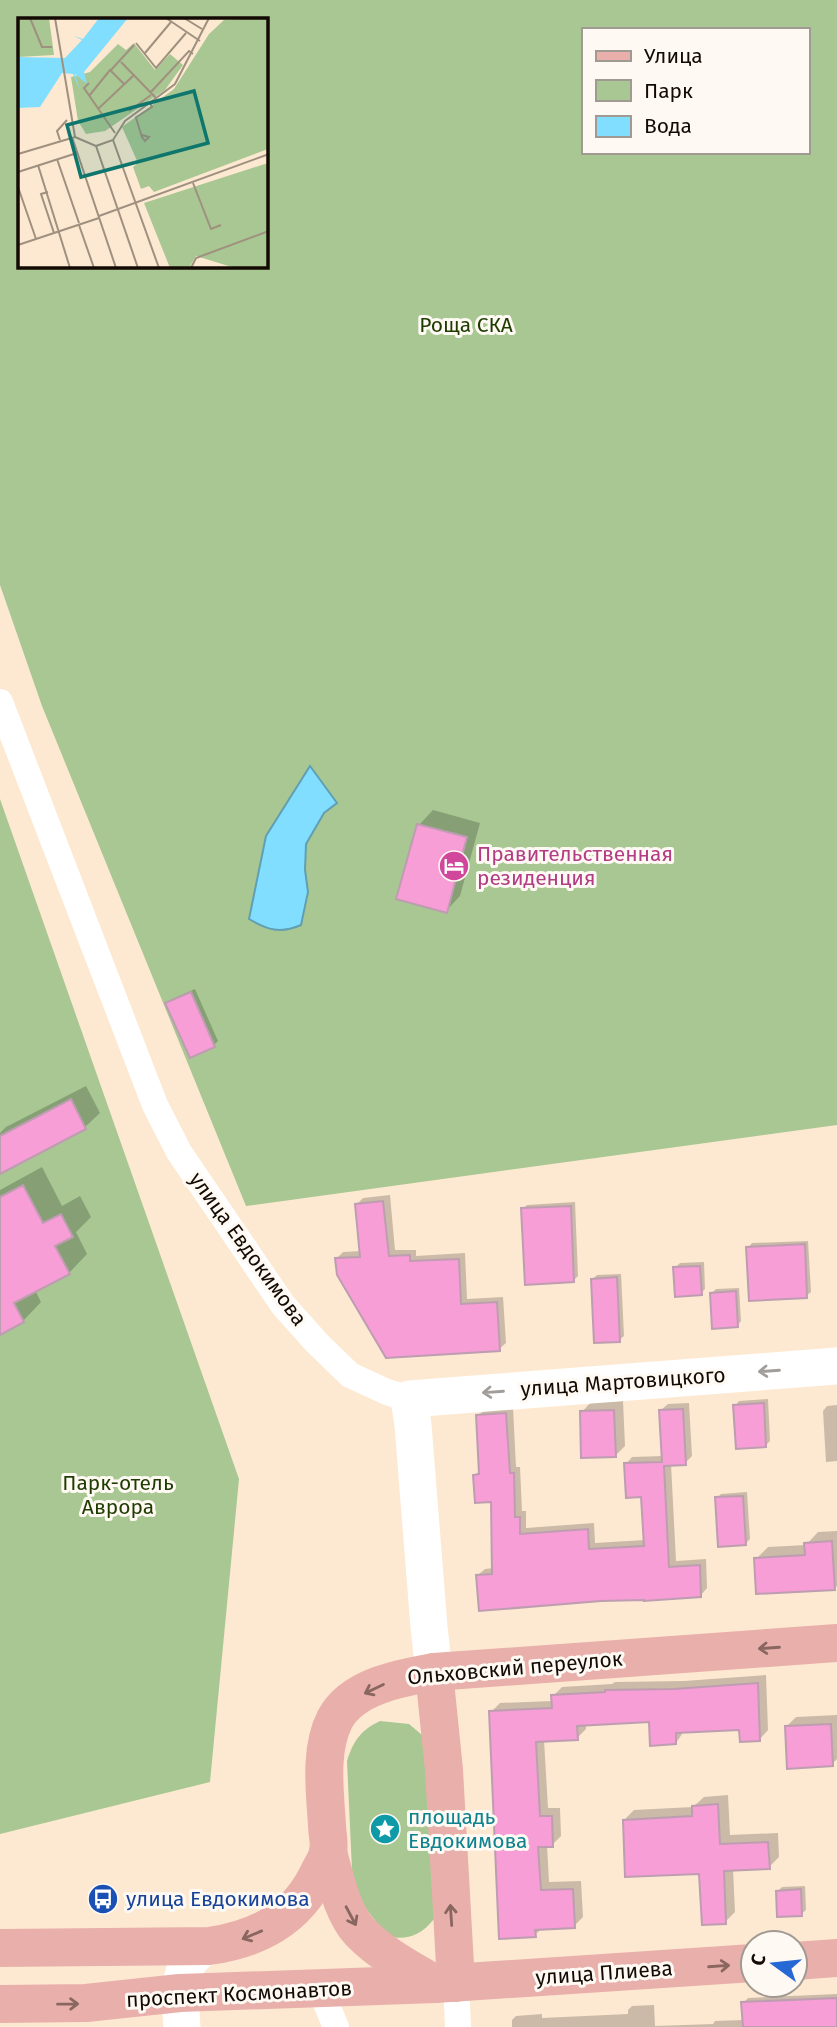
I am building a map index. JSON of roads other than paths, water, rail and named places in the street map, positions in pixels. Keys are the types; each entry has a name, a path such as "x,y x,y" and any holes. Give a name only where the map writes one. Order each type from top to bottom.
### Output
{"main road":[{"name":"Ольховский переулок","path":"0,1948 209,1947 235,1942 280,1921 300,1903 315,1881 328,1852 326,1745 336,1718 352,1700 397,1679 434,1672 837,1643"},
{"path":"328,1852 340,1896 359,1931 396,1960 446,1984 444,1770 434,1672"},
{"path":"809,1960 837,1958"},
{"name":"улица Плиева","path":"446,1984 739,1965"},
{"name":"проспект Космонавтов","path":"0,2004 86,2003 181,2010 320,1989 446,1984"}],"street":[{"name":"улица Евдокимова","path":"0,702 155,1105 179,1152 283,1305 317,1343 350,1375 409,1399"},
{"name":"улица Мартовицкого","path":"409,1399 837,1366"},
{"path":"409,1399 434,1672"},
{"path":"181,2010 186,1968 197,1951 209,1947"},
{"path":"446,1984 458,2027"},
{"path":"320,1989 336,2027"}],"water":[{"path":"310,766 337,803 324,813 306,844 308,892 301,925 280,930 268,928 249,919 266,836"}],"place":[{"name":"Правительственная резиденция","path":"454,866"},
{"name":"площадь Евдокимова","path":"385,1829"},
{"name":"улица Евдокимова","path":"103,1899"}],"park label":[{"name":"Роща СКА","path":"466,325"},
{"name":"Парк-отель Аврора","path":"118,1495"}]}
